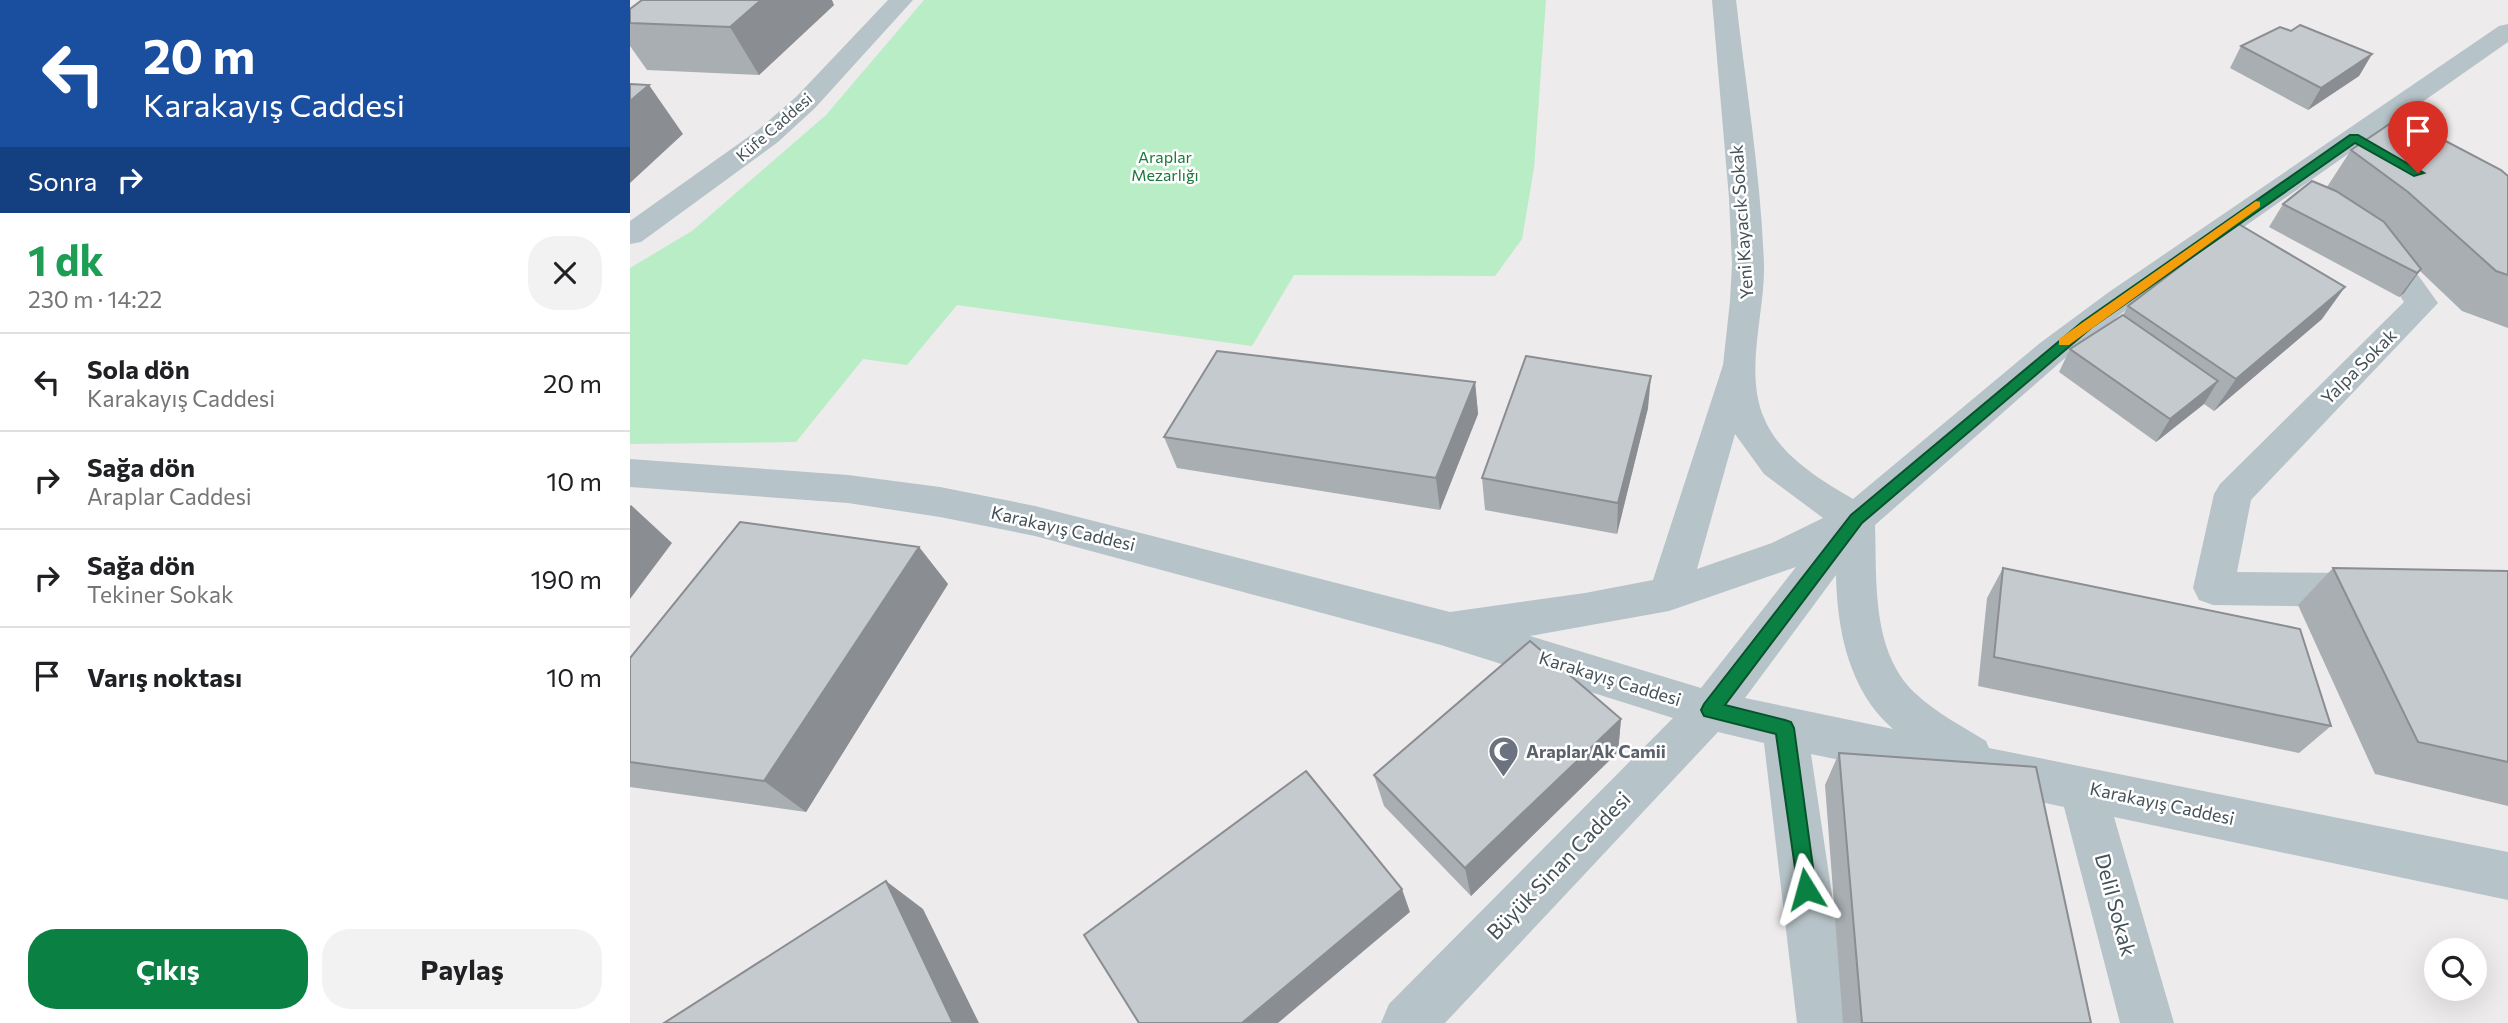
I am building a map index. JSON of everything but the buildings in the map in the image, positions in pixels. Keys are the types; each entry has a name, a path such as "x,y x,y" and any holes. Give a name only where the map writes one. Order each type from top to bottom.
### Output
{"street":[{"name":"Küfe Caddesi","path":"630,234 768,136 806,102 901,0"},
{"name":"Yeni Kayacık Sokak","path":"1724,0 1748,265 1740,390 1745,417 1764,447 1821,500 1856,519"},
{"path":"1441,627 1583,612 1669,594 1786,555 1856,519 2062,344 2286,183 2366,144 2508,31"},
{"path":"2286,183 2320,201"},
{"name":"Yalpa Sokak","path":"2351,222 2380,244 2422,303 2233,494 2213,587 2401,590"},
{"path":"1669,594 1743,345"},
{"name":"Karakayış Caddesi","path":"630,473 809,485 940,502 1142,547 1441,627 1710,710 1785,728 2508,876"},
{"path":"1856,519 1858,623 1870,663 1890,697 1930,730 1988,768"},
{"name":"Büyük Sinan Caddesi","path":"1408,1023 1710,710 1856,519"},
{"path":"1785,728 1824,1023"},
{"name":"Delil Sokak","path":"2082,787 2147,1023"}],"green space":[{"name":"Araplar Mezarlığı","path":"924,0 1546,0 1534,168 1522,239 1495,276 1294,275 1252,346 957,305 907,365 863,359 796,442 630,444 630,268 692,231 826,115"}],"slow traffic":[{"path":"2064,342 2120,299 2256,204"}],"place":[{"name":"Araplar Ak Camii","path":"1503,779"}],"route":[{"path":"1806,889 1785,728 1710,710 1856,519 2052,351 2141,284 2354,138 2418,173"}]}
